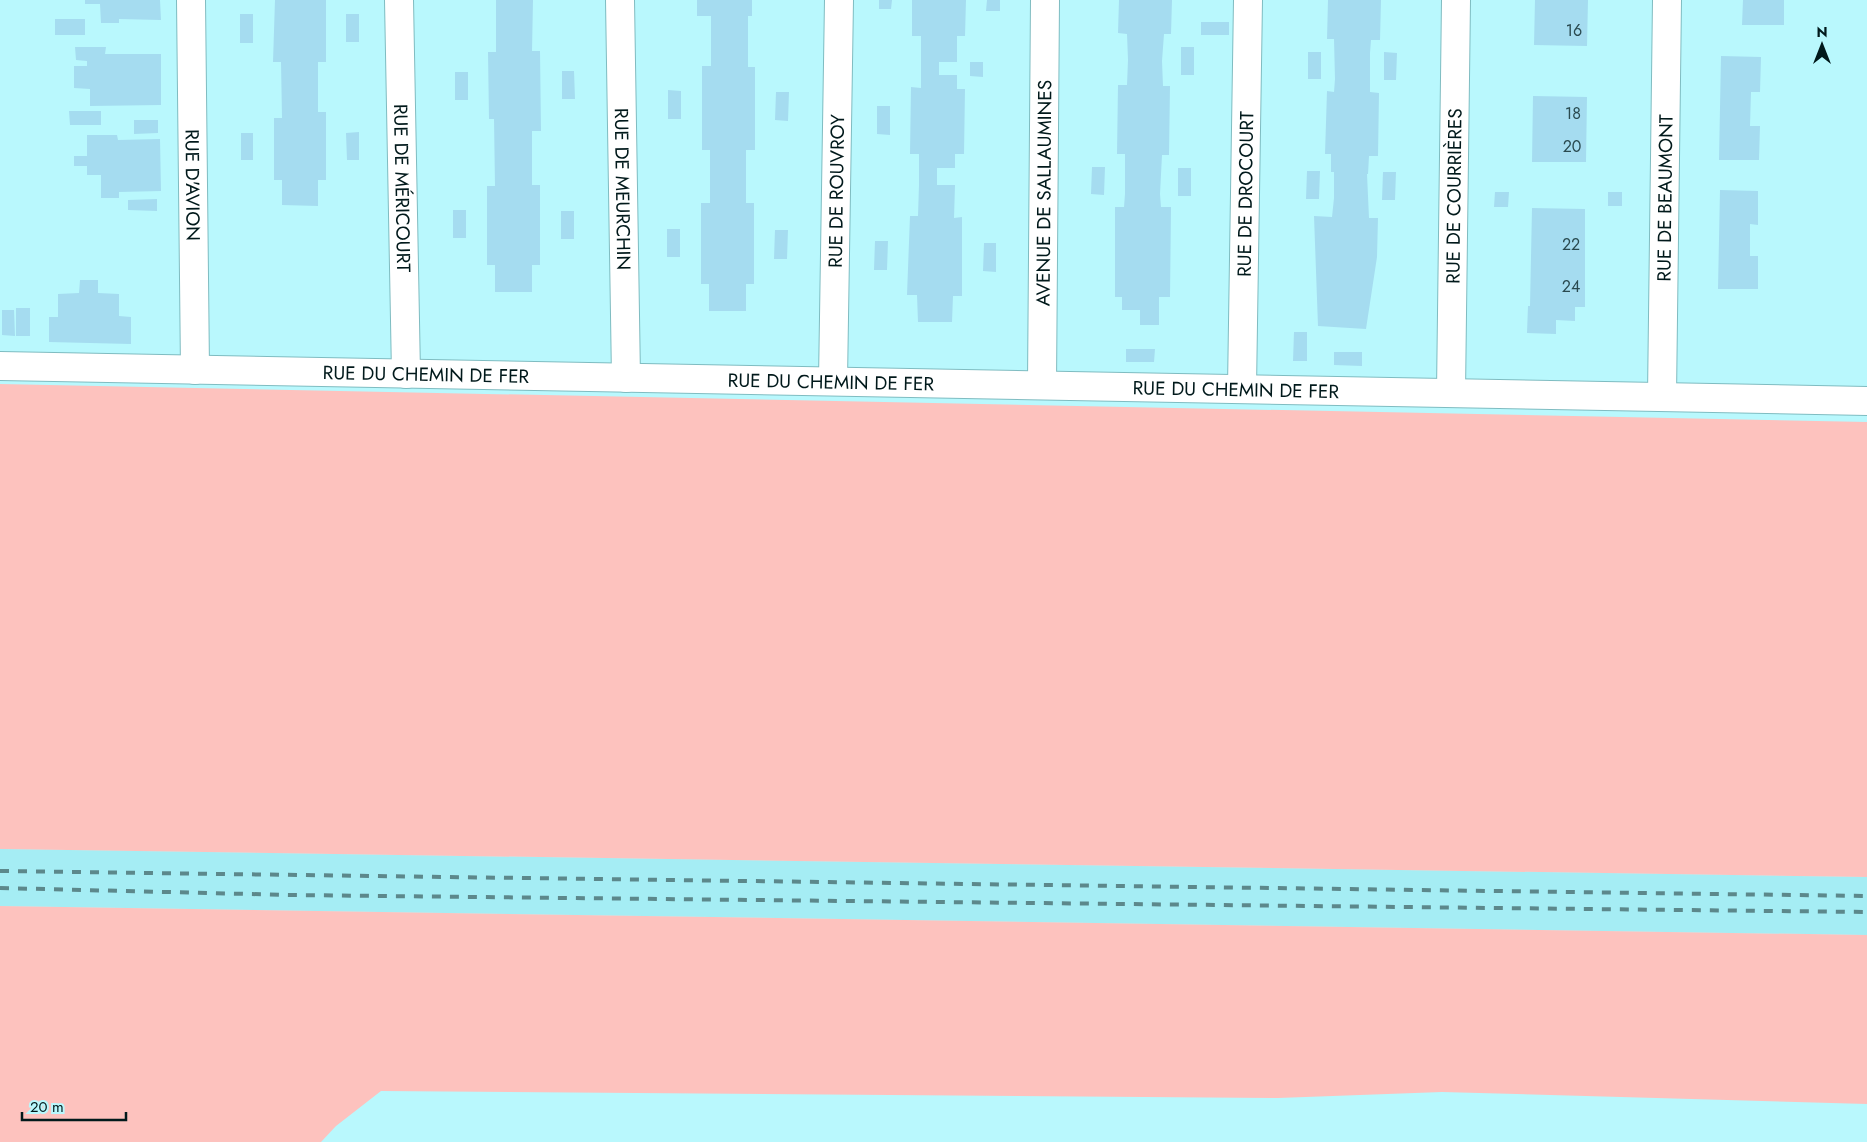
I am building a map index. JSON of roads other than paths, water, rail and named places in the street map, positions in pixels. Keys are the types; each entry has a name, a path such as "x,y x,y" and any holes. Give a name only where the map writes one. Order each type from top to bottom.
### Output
{"street":[{"name":"RUE D'AVION","path":"190,0 194,370"},
{"name":"RUE DE MÉRICOURT","path":"399,0 406,374"},
{"name":"RUE DE MEURCHIN","path":"620,0 626,378"},
{"name":"RUE DE ROUVROY","path":"833,381 839,0"},
{"name":"AVENUE DE SALLAUMINES","path":"1042,385 1045,0"},
{"name":"RUE DE DROCOURT","path":"1242,388 1248,0"},
{"name":"RUE DE COURRIÈRES","path":"1451,392 1456,0"},
{"name":"RUE DE BEAUMONT","path":"1662,396 1667,0"},
{"name":"RUE DU CHEMIN DE FER","path":"0,366 1867,401"}],"railway":[{"path":"0,871 1867,896"},
{"path":"0,888 291,895 1867,912"}]}
